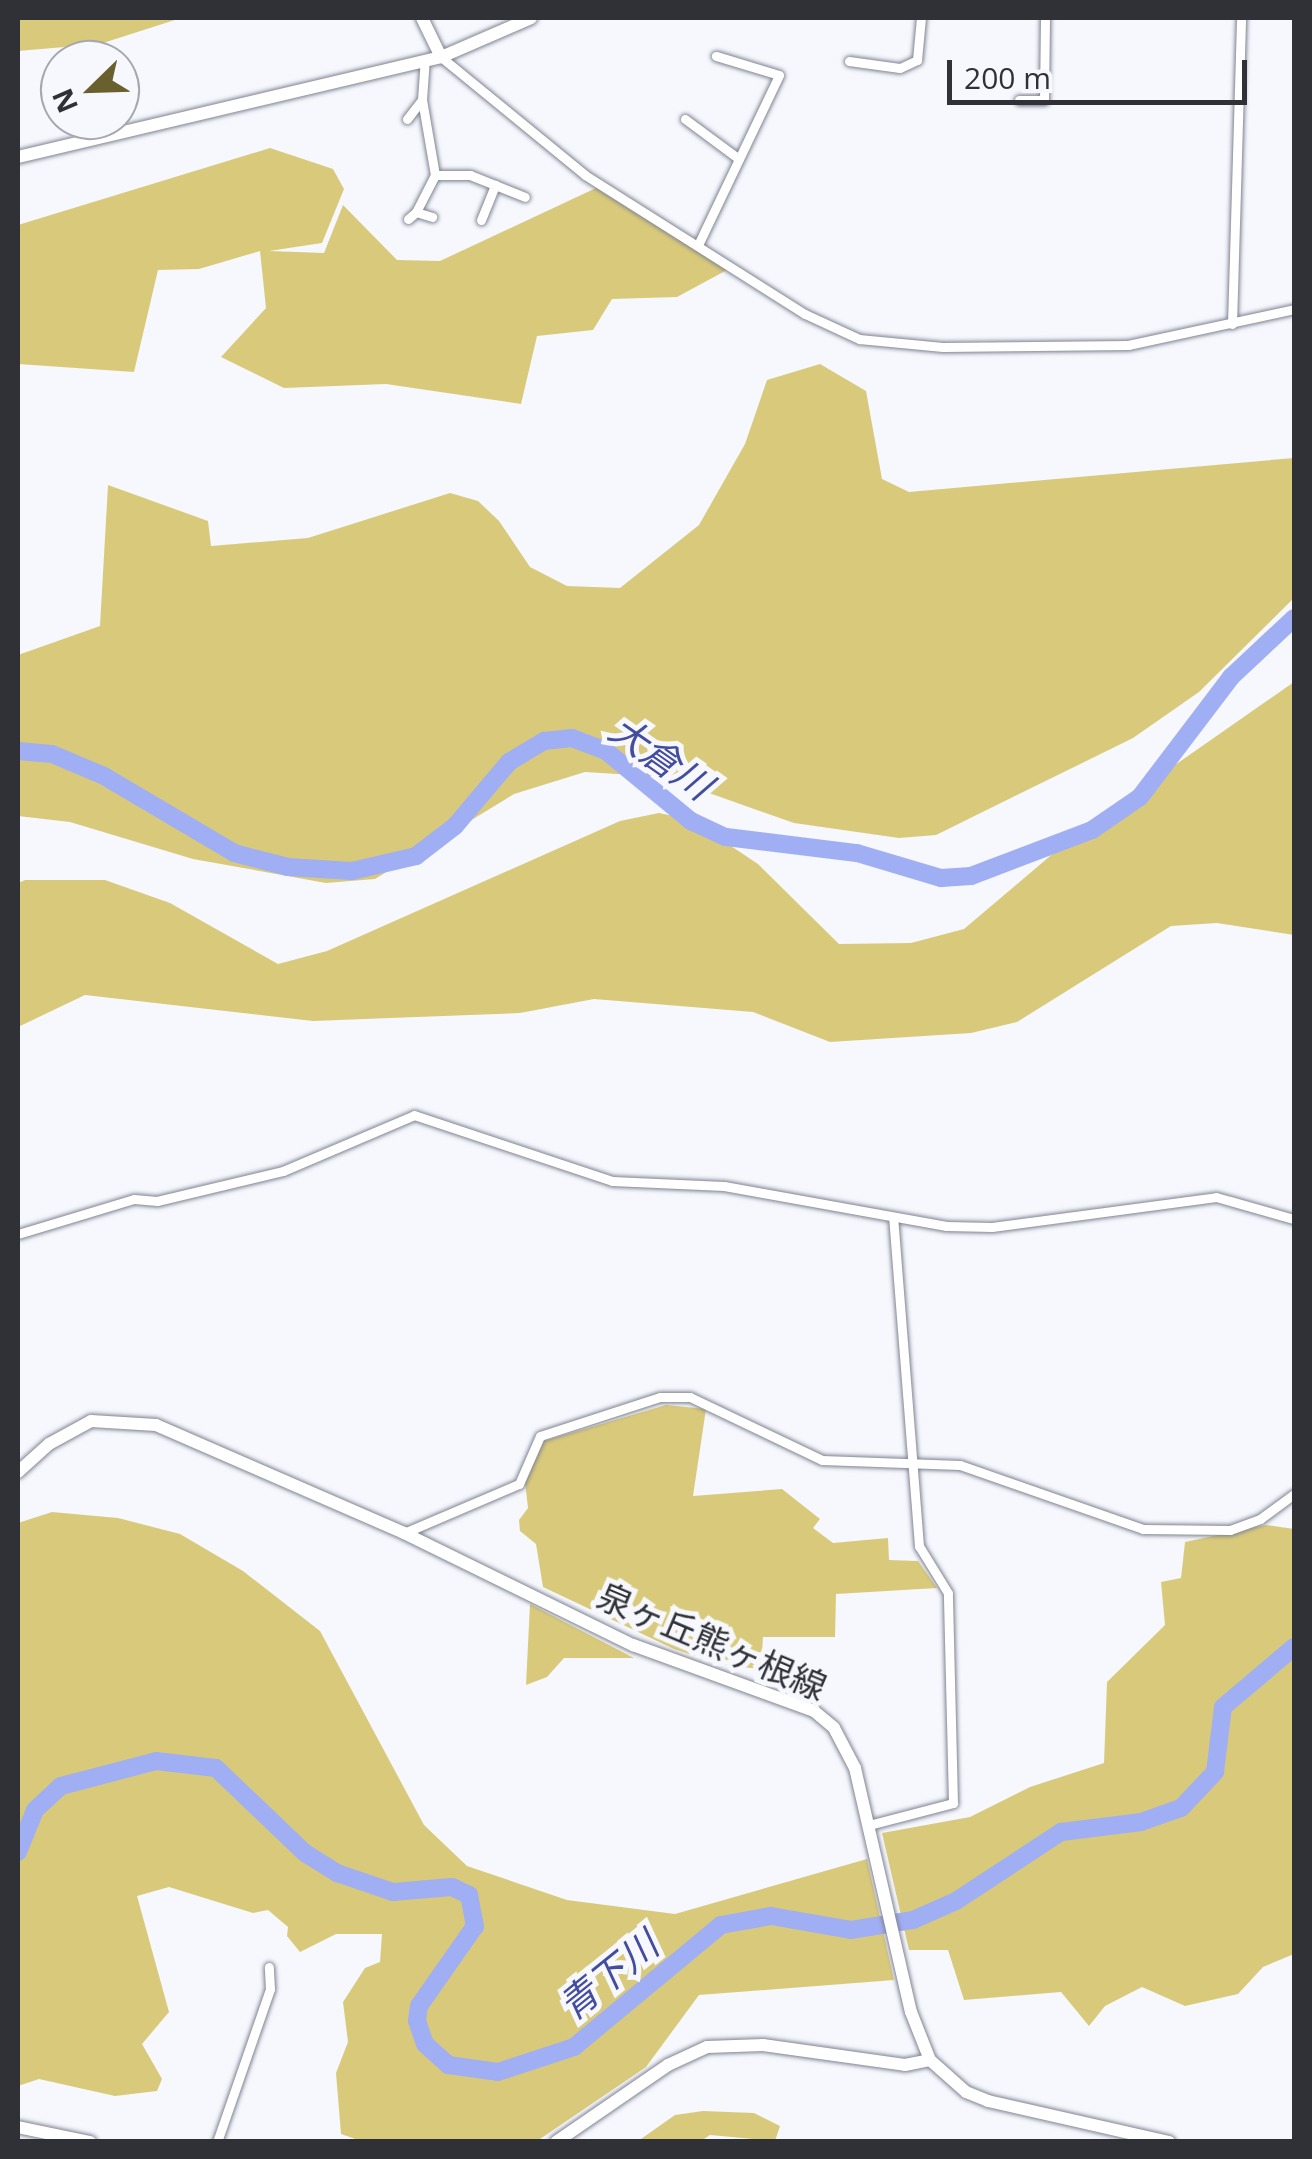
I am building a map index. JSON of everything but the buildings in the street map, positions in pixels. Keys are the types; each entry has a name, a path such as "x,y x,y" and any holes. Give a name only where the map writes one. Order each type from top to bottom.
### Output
{"main road":[{"path":"422,18 441,57"},
{"path":"18,156 441,57 530,18"},
{"name":"泉ヶ丘熊ヶ根線","path":"18,1472 49,1444 91,1422 136,1420 404,1532 634,1645 814,1711 846,1747 869,1825 904,1982 930,2060"},
{"path":"556,2142 668,2065 708,2047 763,2044 905,2065 930,2060 966,2092 988,2101 1168,2142"},
{"path":"18,2127 90,2142"}],"street":[{"path":"849,61 900,68 917,60 921,18"},
{"path":"1019,100 1044,100 1045,18"},
{"path":"1232,324 1242,18"},
{"path":"698,245 778,75 716,56"},
{"path":"441,57 585,175 804,314 871,342 1128,345 1294,309"},
{"path":"425,61 422,100 435,175 412,216 432,217"},
{"path":"407,119 422,100"},
{"path":"686,119 739,159"},
{"path":"435,175 470,176 525,198"},
{"path":"480,220 495,185"},
{"path":"18,1234 134,1199 158,1201 283,1172 414,1115 612,1181 724,1186 894,1218 992,1226 1216,1197 1294,1219"},
{"path":"869,1825 952,1804 948,1593 918,1546 894,1218"},
{"path":"404,1532 518,1484 540,1436 660,1397 690,1397 822,1460 978,1470 1133,1526 1168,1532 1230,1530 1260,1520 1294,1494"},
{"path":"217,2142 270,1989 268,1967"}],"shaded area":[{"path":"18,18 181,18 112,40 40,40 40,49 18,51"},
{"path":"270,148 333,169 344,189 322,243 269,251 324,253 343,205 397,260 440,261 596,188 727,270 677,297 612,299 593,330 537,336 521,404 386,384 284,388 221,357 266,308 260,251 199,269 158,270 134,372 18,364 18,225"},
{"path":"820,364 866,391 882,479 909,492 1294,458 1294,598 1199,692 1133,738 936,835 899,838 794,823 664,777 585,772 514,794 375,879 326,883 193,859 70,822 18,816 18,655 100,626 108,485 208,521 211,546 308,538 450,493 478,501 499,521 530,567 567,586 620,588 699,525 745,444 767,380"},
{"path":"1294,682 1294,935 1217,923 1171,926 1017,1022 971,1033 830,1042 753,1012 594,999 520,1013 313,1021 85,995 18,1027 18,883 25,880 105,880 170,903 278,964 327,951 620,821 659,813 692,820 758,864 839,944 911,943 964,929 1076,834"},
{"path":"666,1405 706,1409 693,1496 782,1489 820,1519 813,1528 833,1543 888,1538 889,1560 918,1561 937,1588 836,1594 835,1637 763,1637 761,1669 723,1665 674,1649 543,1587 536,1544 520,1531 519,1520 528,1508 525,1482 544,1441"},
{"path":"52,1512 118,1518 180,1534 243,1571 320,1631 424,1825 467,1866 567,1900 675,1914 867,1859 894,1980 699,1995 646,2067 537,2141 361,2141 341,2134 336,2073 348,2042 343,2002 365,1968 380,1962 382,1934 336,1934 300,1952 287,1936 288,1927 268,1910 253,1913 169,1887 137,1896 169,2012 142,2044 162,2079 157,2091 115,2096 39,2079 18,2086 18,1523"},
{"path":"1266,1525 1294,1529 1294,1954 1263,1967 1238,1994 1185,2006 1142,1987 1105,2006 1089,2026 1061,1992 964,2000 948,1950 909,1950 882,1833 970,1817 1030,1787 1104,1763 1107,1682 1165,1625 1161,1582 1181,1578 1185,1542"},
{"path":"530,1604 634,1658 564,1658 547,1677 526,1685"},
{"path":"703,2111 754,2113 780,2126 775,2141 710,2135 701,2141 638,2141 675,2115"}],"waterway":[{"name":"大倉川","path":"18,751 52,754 104,776 234,853 288,867 352,871 416,856 455,826 509,762 544,741 572,738 606,751 691,821 726,837 857,853 941,878 971,876 1092,830 1140,797 1231,677 1294,618"},
{"name":"青下川","path":"18,1852 35,1810 61,1786 156,1761 216,1768 305,1853 337,1873 393,1892 452,1887 469,1895 475,1926 419,2006 417,2021 425,2044 448,2065 498,2072 574,2047 721,1925 771,1916 851,1930 913,1920 956,1901 1061,1832 1141,1822 1181,1808 1215,1772 1223,1707 1294,1647"}]}
